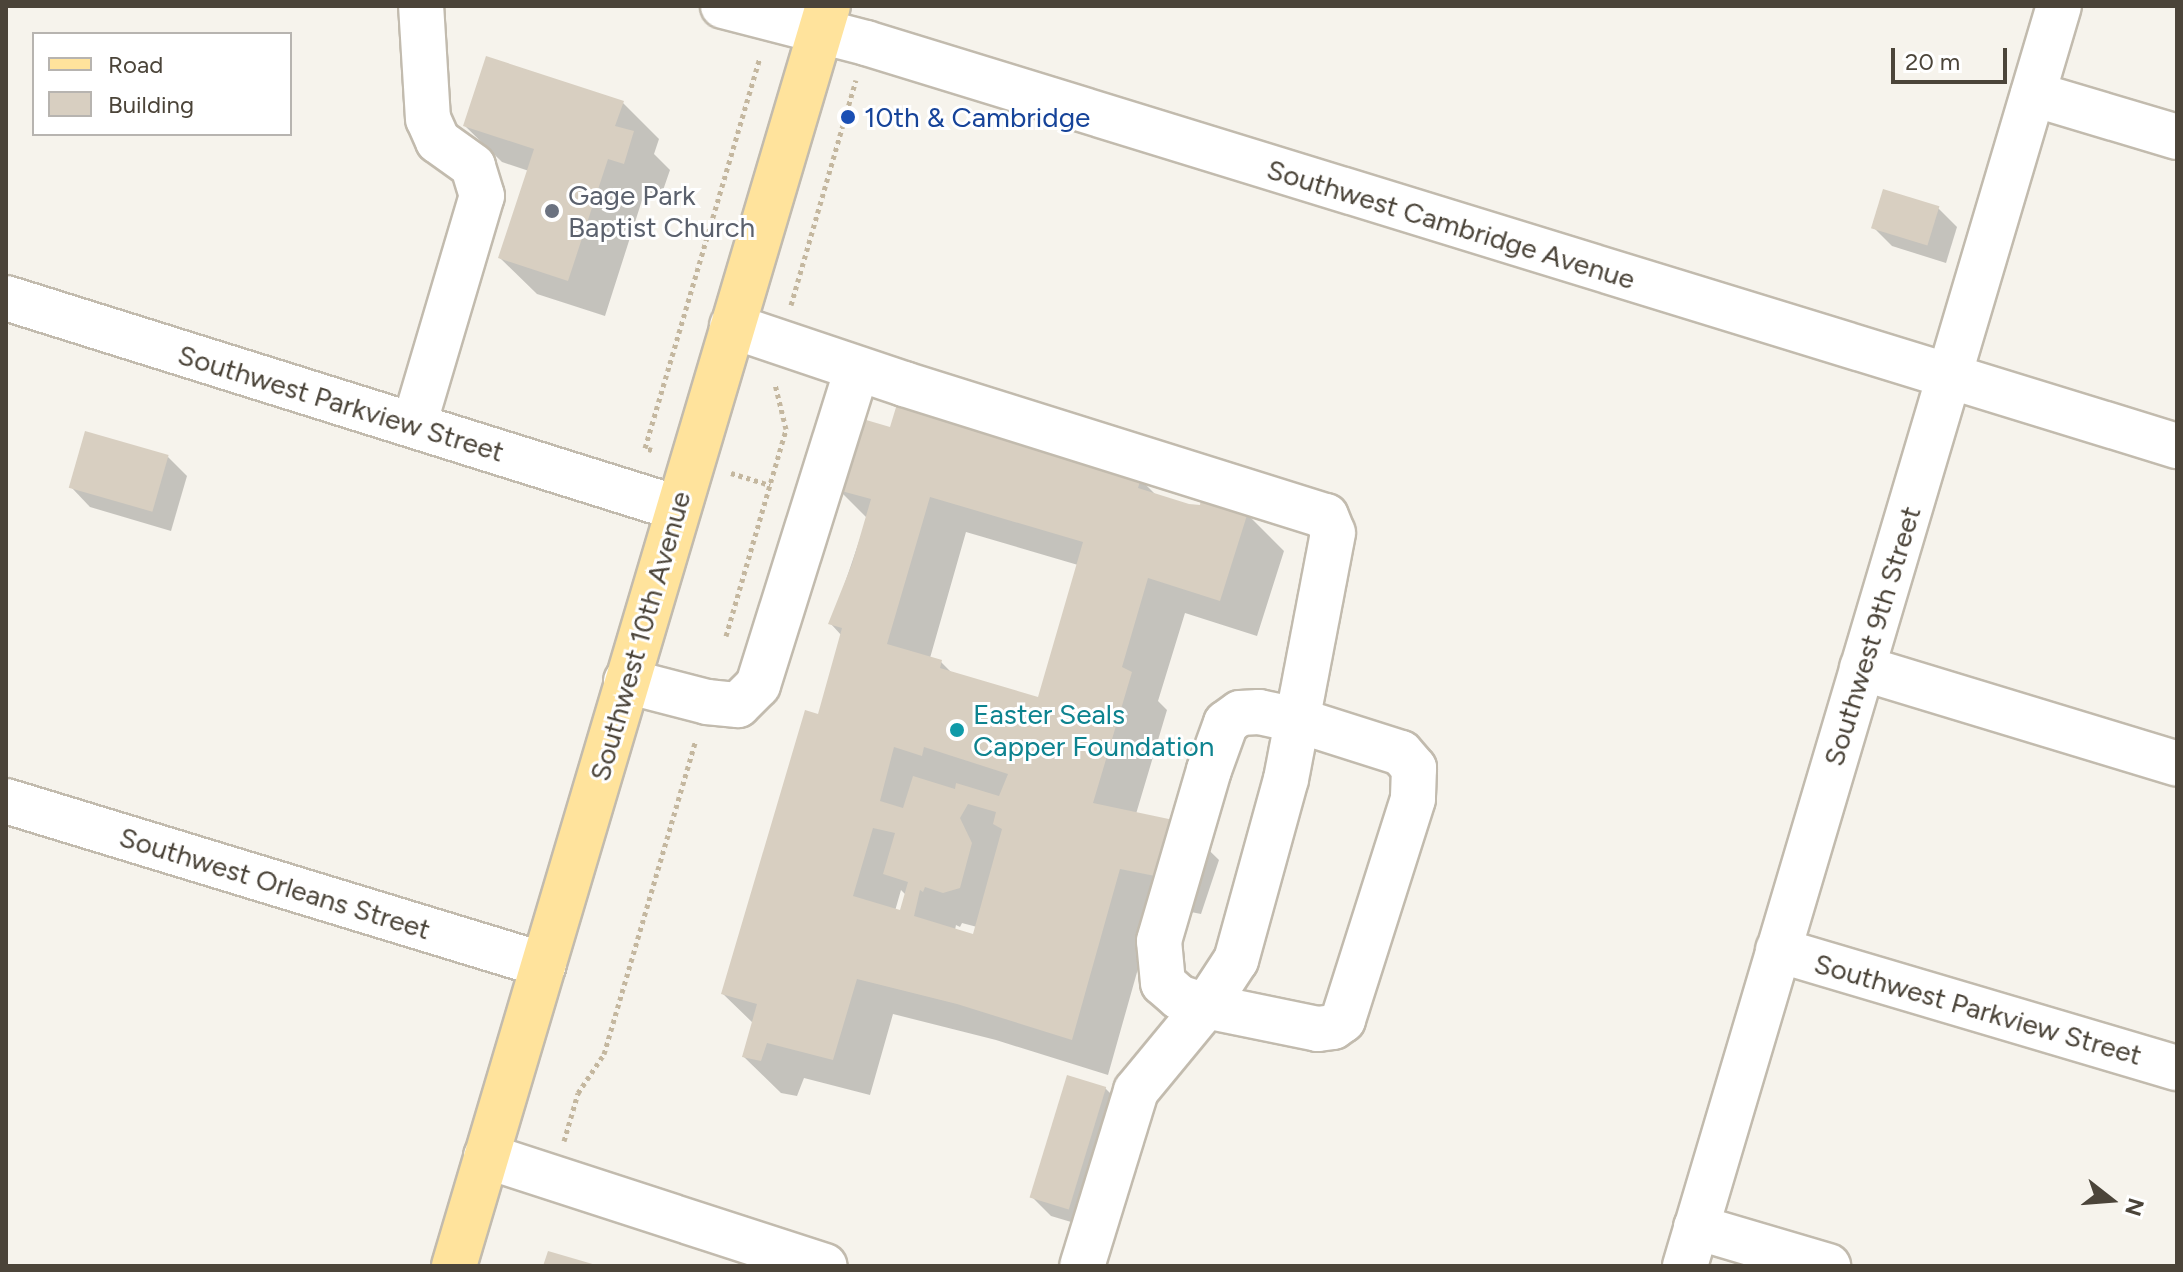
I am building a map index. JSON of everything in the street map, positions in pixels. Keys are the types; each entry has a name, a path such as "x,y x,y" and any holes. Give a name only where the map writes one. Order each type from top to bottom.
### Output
{"main road":[{"name":"Southwest 10th Avenue","path":"454,1266 825,18"}],"street":[{"path":"414,425 482,196 473,166 438,141 428,119 421,6"},
{"name":"Southwest Cambridge Avenue","path":"723,6 825,18 866,43 2177,446"},
{"name":"Southwest 9th Street","path":"1690,1246 1951,379 2059,6"},
{"path":"2033,94 2177,137"},
{"name":"Southwest Parkview Street","path":"6,298 677,508"},
{"path":"732,326 857,369 1326,516 1333,533 1286,779 1236,960 1206,1006 1136,1091 1082,1266"},
{"path":"626,681 707,702 738,705 758,685 857,369"},
{"path":"1862,668 2177,764"},
{"path":"1259,712 1297,720 1401,753 1414,768 1413,799 1343,1020 1333,1027 1318,1029 1206,1006 1179,997 1163,983 1159,941 1209,770 1226,723 1240,713 1259,712"},
{"name":"Southwest Orleans Street","path":"6,801 544,965"},
{"name":"Southwest Parkview Street","path":"1778,950 2177,1068"},
{"path":"486,1156 825,1266"},
{"path":"1690,1246 1828,1266"}],"path":[{"path":"552,1178 578,1093 604,1054 786,429 772,371 866,43"}],"building":[{"name":"Gage Park Baptist Church","path":"486,56 624,101 615,126 634,131 624,164 608,159 568,281 498,258 534,149 463,126"},
{"path":"1883,189 1939,206 1927,245 1871,228"},
{"name":"Easter Seals Capper Foundation","path":"897,404 1141,478 1138,488 1189,504 1200,505 1201,497 1248,512 1220,601 1148,578 1122,667 1132,672 1093,803 1183,822 1165,878 1120,869 1072,1040 957,1004 857,979 833,1060 767,1043 761,1061 742,1057 757,1004 721,994 805,710 818,714 842,628 828,624 852,564 871,499 834,489 856,417 890,427","holes":["930,497 1083,542 1038,697 940,668 942,660 887,644","894,747 922,756 924,747 1008,774 999,796 956,783 955,789 913,776 903,808 880,801","968,804 996,812 993,824 1002,829 973,934 914,916 920,890 923,892 925,887 943,893 960,888 972,843 960,818","873,828 895,833 883,874 908,882 900,910 853,896"]},
{"path":"85,431 169,455 152,512 69,488"},
{"path":"1067,1075 1106,1087 1069,1209 1030,1197"},
{"path":"548,1251 596,1265 596,1266 543,1266"}],"place":[{"name":"10th & Cambridge","path":"848,117"},
{"name":"Gage Park Baptist Church","path":"552,211"},
{"name":"Easter Seals Capper Foundation","path":"957,730"}]}
